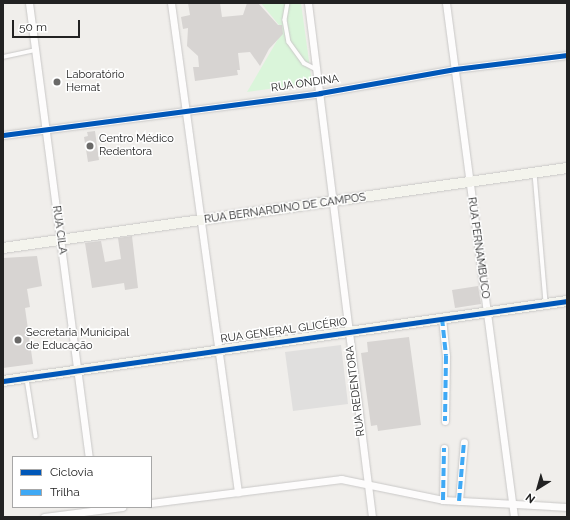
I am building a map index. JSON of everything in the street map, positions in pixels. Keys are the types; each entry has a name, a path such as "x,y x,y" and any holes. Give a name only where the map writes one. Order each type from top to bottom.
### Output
{"street":[{"name":"RUA CILA","path":"29,3 89,456"},
{"path":"171,3 238,492"},
{"name":"RUA REDENTORA","path":"308,3 372,517"},
{"name":"RUA PERNAMBUCO","path":"446,3 514,517"},
{"name":"RUA ONDINA","path":"3,136 45,128 320,93 455,69 567,55"},
{"name":"RUA BERNARDINO DE CAMPOS","path":"3,248 332,203 567,168"},
{"name":"RUA GENERAL GLICÉRIO","path":"3,381 567,301"},
{"path":"442,318 446,356 445,421"},
{"path":"460,501 464,442"},
{"path":"443,500 444,448"},
{"path":"152,503 341,478 443,500 567,507"},
{"path":"44,517 96,512 117,508"}],"lane":[{"path":"288,3 285,20 289,42 304,63 317,70"},
{"path":"3,57 35,50"},
{"path":"535,173 546,304"},
{"path":"26,378 36,436"}],"green space":[{"path":"261,3 301,3 312,83 247,92 281,34 279,25"}],"shaded area":[{"path":"341,345 348,404 293,411 285,352"}],"building":[{"path":"188,3 220,3 222,17 243,15 247,3 258,3 278,25 282,25 283,34 269,49 260,66 250,52 238,53 240,70 237,70 238,75 195,81 193,67 199,67 198,56 187,46 188,28 183,29 181,17 190,15"},
{"name":"Centro Médico Redentora","path":"95,131 99,160 88,162 84,137 88,136 87,132"},
{"path":"132,236 138,288 125,290 124,283 92,288 85,243 101,241 105,262 121,259 118,238"},
{"path":"37,256 42,286 27,289 30,307 25,308 33,364 3,368 3,258"},
{"path":"478,286 481,304 455,308 452,290"},
{"path":"409,337 421,425 378,431 377,425 371,426 361,353 368,352 367,342"}],"marked path":[{"path":"442,318 446,356 445,421"},
{"path":"459,501 464,442"},
{"path":"443,500 444,448"}],"cycle path":[{"path":"3,135 320,93 455,69 567,55"},
{"path":"3,381 567,301"}],"place":[{"name":"Laboratório Hemat","path":"57,82"},
{"name":"Centro Médico Redentora","path":"90,146"},
{"name":"Secretaria Municipal de Educação","path":"18,340"}]}
